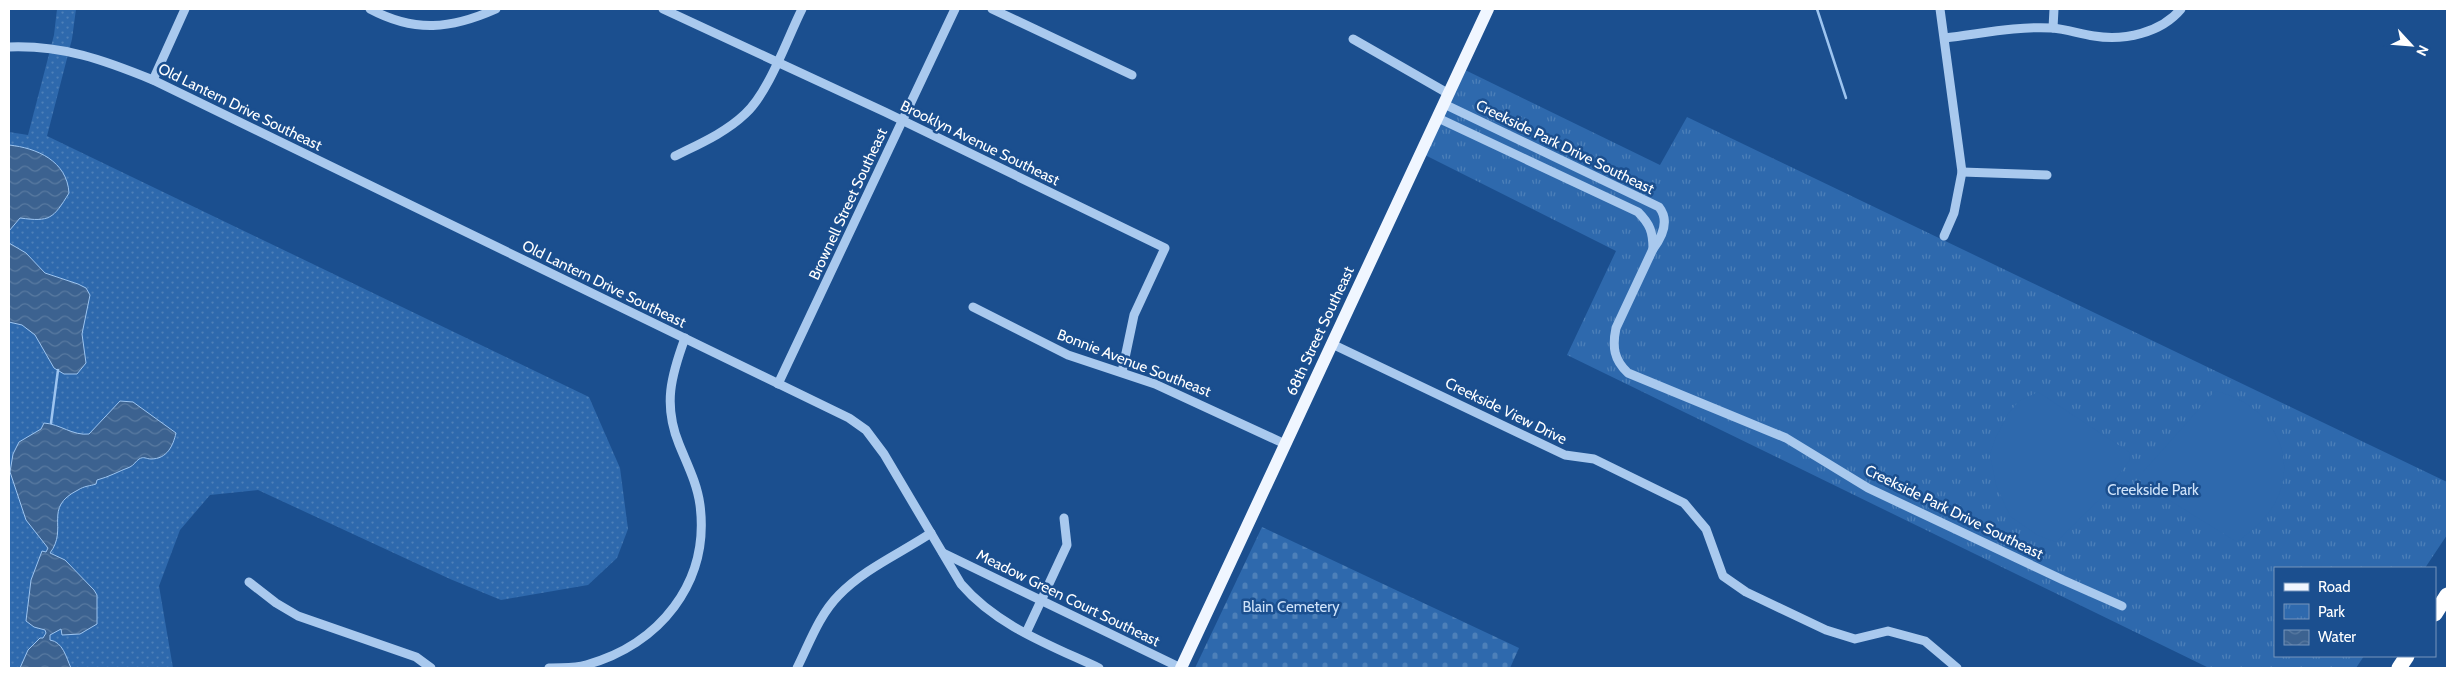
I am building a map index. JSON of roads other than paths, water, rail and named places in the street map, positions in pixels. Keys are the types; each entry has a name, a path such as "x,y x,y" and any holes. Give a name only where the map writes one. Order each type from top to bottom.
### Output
{"highway":[{"path":"2436,612 2447,595"},
{"path":"2399,668 2406,657"}],"main road":[{"name":"68th Street Southeast","path":"1181,668 1488,9"}],"street":[{"path":"153,80 186,9"},
{"path":"370,9 406,23 427,26 460,23 496,9"},
{"name":"Brooklyn Avenue Southeast","path":"663,9 777,61 1164,248 1134,315 1122,372"},
{"path":"675,156 721,132 745,114 761,94 802,9"},
{"name":"Brownell Street Southeast","path":"778,384 955,9"},
{"path":"992,9 1132,75"},
{"path":"1940,9 1962,172 1954,213 1944,236"},
{"path":"2053,28 2054,9"},
{"path":"1945,38 2025,29 2053,28 2096,37 2139,36 2173,18 2181,9"},
{"path":"1354,38 1446,99"},
{"name":"Old Lantern Drive Southeast","path":"9,47 32,47 96,57 153,80 849,418 866,430 884,454 961,584 976,602 1003,622 1099,668"},
{"name":"Creekside Park Drive Southeast","path":"1446,99 1659,207 1662,212 1664,230 1652,249 1616,328 1613,341 1615,355 1620,365 1628,373 1786,438 1868,488 2122,606"},
{"name":"Creekside Park Drive Southeast","path":"1438,118 1638,212 1648,222 1653,234 1652,249"},
{"path":"1962,172 2047,175"},
{"name":"Bonnie Avenue Southeast","path":"973,307 1068,355 1099,367 1122,372 1188,397 1285,444"},
{"path":"548,668 584,666 628,649 667,617 683,595 694,570 700,538 700,507 696,487 678,444 669,405 672,371 685,338"},
{"name":"Creekside View Drive","path":"1332,344 1565,455 1594,459 1684,503 1706,529 1723,576 1746,592 1826,630 1855,639 1888,631 1925,641 1957,668"},
{"path":"1026,633 1067,545 1064,518"},
{"path":"797,668 818,624 837,596 862,576 931,532"},
{"name":"Meadow Green Court Southeast","path":"943,554 1181,668"},
{"path":"249,582 276,603 298,616 416,657 431,668"}],"water":[{"path":"9,145 30,149 49,158 63,172 69,193 50,217 44,219 20,218 9,231"},
{"path":"9,243 26,253 45,273 78,284 86,288 90,295 82,334 86,363 77,374 64,374 54,368 35,335 22,325 9,322"},
{"path":"120,401 133,402 176,433 173,443 161,457 141,458 130,467 97,480 96,484 80,489 67,497 61,504 58,511 55,544 50,553 65,560 94,590 97,595 97,624 80,634 62,635 61,629 50,635 50,640 58,644 64,651 71,668 20,668 28,650 40,638 43,638 46,633 45,630 34,627 26,621 31,580 42,551 46,552 48,548 26,520 10,472 13,454 19,442 41,429 44,423 56,425 77,433 89,434"}],"waterway":[{"path":"1817,9 1846,98"},
{"path":"51,423 58,370"}],"park label":[{"name":"Creekside Park","path":"2153,490"},
{"name":"Blain Cemetery","path":"1291,607"}]}
